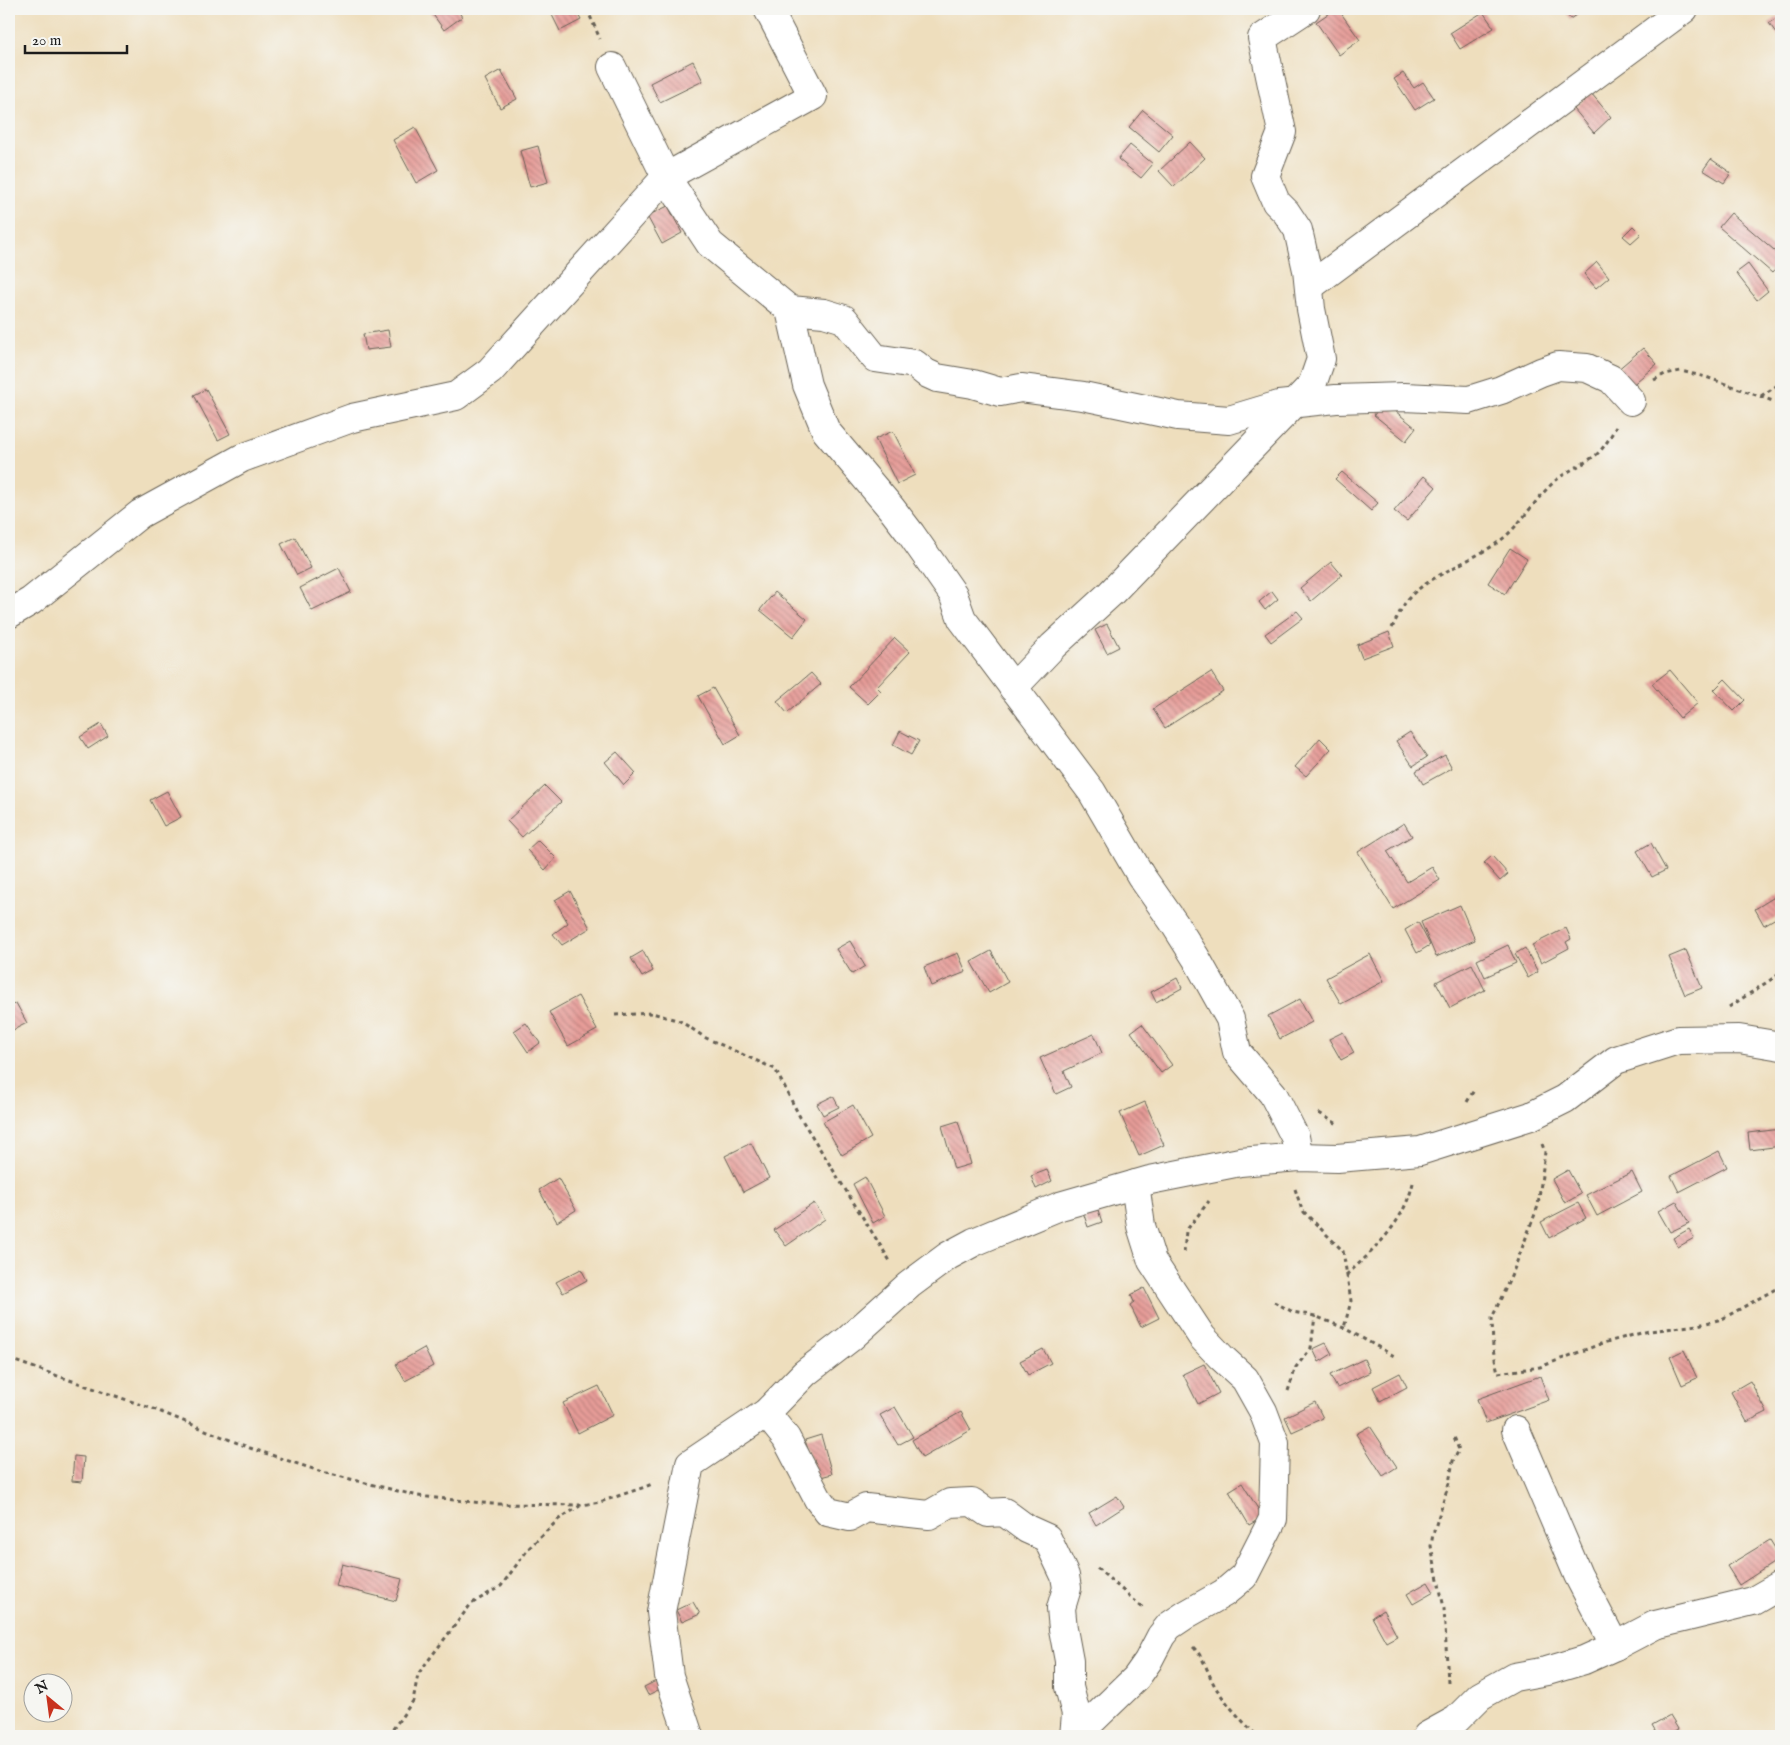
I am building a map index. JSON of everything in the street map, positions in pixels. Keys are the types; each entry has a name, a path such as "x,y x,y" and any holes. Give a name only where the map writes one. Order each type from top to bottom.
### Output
{"street":[{"path":"9,614 31,601 140,514 242,458 352,418 456,396 490,371 666,177 812,96 768,9"},
{"path":"1013,688 1053,646 1111,593 1312,385 1321,359 1298,230 1286,212 1276,202 1266,176 1282,132 1262,38 1306,9"},
{"path":"1309,287 1684,9"},
{"path":"612,67 666,177 710,244 790,310 824,312 844,319 875,358 916,364 926,373 936,378 973,384 1000,392 1021,388 1083,396 1178,416 1229,420 1279,405 1336,399 1404,397 1470,400 1501,390 1558,366 1587,368 1611,379 1631,401"},
{"path":"790,310 807,385 826,431 892,508 953,594 962,619 1092,792 1115,829 1140,876 1174,923 1201,967 1230,1020 1237,1052 1273,1094 1295,1137 1299,1157"},
{"path":"689,1736 669,1676 661,1612 690,1464 766,1413 806,1373 849,1339 909,1285 948,1256 974,1242 1060,1206 1135,1184 1240,1162 1299,1157 1336,1158 1420,1151 1531,1116 1565,1100 1616,1060 1678,1040 1739,1039 1781,1046"},
{"path":"1075,1736 1136,1678 1148,1661 1161,1636 1170,1626 1187,1614 1224,1594 1244,1576 1274,1518 1275,1443 1263,1411 1245,1379 1202,1337 1152,1261 1141,1226 1135,1184"},
{"path":"766,1413 786,1438 818,1499 828,1512 850,1516 866,1508 929,1515 950,1503 972,1502 988,1513 1004,1512 1027,1529 1047,1538 1065,1576 1067,1588 1061,1608 1069,1661 1069,1686 1076,1714 1075,1736"},
{"path":"1516,1430 1578,1575 1615,1646"},
{"path":"1427,1736 1456,1720 1480,1696 1514,1677 1547,1672 1584,1660 1615,1646 1655,1624 1753,1601 1781,1585"}],"path":[{"path":"1392,628 1409,598 1429,582 1476,557 1499,542 1522,520 1554,482 1569,470 1594,456 1605,445 1631,401 1653,380 1666,374 1681,371 1706,377 1781,404"},
{"path":"1761,396 1781,383"},
{"path":"615,1015 652,1013 680,1021 706,1038 775,1069 800,1117 888,1258 909,1285"},
{"path":"1273,1094 1305,1104 1345,1129"},
{"path":"1531,1116 1545,1152 1544,1161 1538,1206 1513,1272 1492,1318 1493,1349 1498,1373 1540,1368 1603,1343 1649,1331 1698,1325 1722,1319 1781,1286"},
{"path":"1346,1275 1372,1252 1398,1219 1413,1187 1420,1151"},
{"path":"1299,1157 1295,1189 1302,1210 1343,1251 1351,1301 1344,1328"},
{"path":"1274,1302 1293,1312 1315,1316 1344,1328 1396,1357"},
{"path":"1275,1443 1283,1406 1296,1367 1311,1348 1315,1316"},
{"path":"9,1359 156,1410 250,1448 322,1472 418,1496 492,1504 582,1505 600,1502 646,1487 690,1464"},
{"path":"1453,1434 1459,1450 1453,1461 1449,1483 1433,1534 1432,1546 1444,1608 1447,1676 1456,1720"},
{"path":"388,1736 413,1701 418,1674 471,1604 500,1586 529,1548 559,1519 582,1505"}],"building":[{"path":"429,9 457,9 462,17 444,30"},
{"path":"549,9 575,9 581,20 560,31"},
{"path":"1335,9 1338,9 1360,40 1339,55 1316,22"},
{"path":"1564,9 1585,9 1570,19"},
{"path":"1483,12 1494,28 1460,49 1450,33"},
{"path":"1781,15 1781,40 1769,23"},
{"path":"693,61 703,81 660,102 650,83"},
{"path":"501,70 517,99 500,108 485,79"},
{"path":"1403,73 1414,88 1423,82 1434,98 1415,110 1394,79"},
{"path":"1591,93 1611,117 1594,133 1574,109"},
{"path":"1143,110 1173,135 1159,152 1129,127"},
{"path":"415,127 438,170 416,183 393,140"},
{"path":"1190,142 1205,158 1174,187 1159,171"},
{"path":"1130,145 1153,164 1141,178 1118,159"},
{"path":"538,146 548,182 530,187 520,151"},
{"path":"1711,159 1731,173 1724,183 1703,170"},
{"path":"668,206 682,233 662,244 647,216"},
{"path":"1731,213 1781,256 1781,263 1772,273 1719,227"},
{"path":"1633,226 1641,234 1631,243 1623,236"},
{"path":"1597,262 1609,277 1596,288 1584,274"},
{"path":"1748,264 1768,291 1757,300 1736,273"},
{"path":"388,330 391,347 366,350 363,334"},
{"path":"1643,348 1657,364 1630,387 1616,371"},
{"path":"206,389 230,434 218,440 194,395"},
{"path":"1384,402 1416,428 1406,441 1374,415"},
{"path":"893,431 915,475 897,484 875,439"},
{"path":"1342,472 1378,503 1371,511 1335,479"},
{"path":"1424,476 1436,487 1407,521 1394,511"},
{"path":"295,537 311,568 297,575 281,544"},
{"path":"1510,548 1527,559 1505,594 1488,583"},
{"path":"1331,562 1342,575 1311,601 1300,588"},
{"path":"339,568 351,592 312,611 300,588"},
{"path":"1272,591 1278,599 1265,610 1259,602"},
{"path":"775,592 807,619 793,637 760,610"},
{"path":"1297,611 1303,618 1271,642 1265,634"},
{"path":"1107,624 1119,647 1107,653 1095,630"},
{"path":"1389,632 1394,646 1362,658 1357,645"},
{"path":"895,638 910,652 877,687 881,691 868,704 849,687"},
{"path":"1670,670 1698,703 1680,718 1652,684"},
{"path":"1211,672 1223,691 1165,728 1153,709"},
{"path":"811,673 821,684 787,713 777,701"},
{"path":"1725,679 1745,700 1734,711 1714,690"},
{"path":"713,688 740,735 725,744 698,696"},
{"path":"101,724 108,736 88,749 80,737"},
{"path":"900,731 919,741 911,755 893,745"},
{"path":"1410,732 1427,757 1413,766 1396,741"},
{"path":"1320,738 1331,749 1306,776 1295,767"},
{"path":"617,752 636,773 624,785 605,762"},
{"path":"1445,755 1452,768 1423,784 1416,771"},
{"path":"545,786 561,802 522,837 507,821"},
{"path":"167,791 181,817 164,826 150,800"},
{"path":"1404,823 1412,836 1387,851 1407,882 1432,867 1440,880 1393,909 1358,852"},
{"path":"538,840 556,858 545,870 527,850"},
{"path":"1651,843 1666,870 1652,877 1637,851"},
{"path":"1492,856 1508,874 1500,881 1484,863"},
{"path":"570,891 590,928 562,945 553,934 568,923 555,900"},
{"path":"1781,893 1781,915 1764,925 1755,909"},
{"path":"1460,905 1475,940 1436,957 1421,922"},
{"path":"1418,922 1430,945 1417,953 1405,930"},
{"path":"1566,928 1571,939 1566,942 1569,948 1541,963 1532,945"},
{"path":"850,941 865,966 852,974 836,949"},
{"path":"1508,945 1516,963 1485,977 1477,960"},
{"path":"1525,948 1538,972 1528,978 1515,954"},
{"path":"1686,950 1702,988 1685,995 1669,957"},
{"path":"643,951 653,971 642,977 631,958"},
{"path":"991,951 1008,982 989,993 971,962"},
{"path":"958,953 966,972 931,986 924,967"},
{"path":"1370,954 1384,981 1341,1004 1326,978"},
{"path":"1472,964 1485,990 1450,1008 1436,982"},
{"path":"1177,978 1182,988 1156,1002 1151,992"},
{"path":"578,996 597,1030 568,1046 549,1012"},
{"path":"1300,999 1312,1022 1280,1039 1268,1016"},
{"path":"16,1003 27,1023 9,1032 9,1007"},
{"path":"526,1023 540,1043 528,1052 514,1031"},
{"path":"1142,1024 1172,1065 1161,1073 1131,1032"},
{"path":"1343,1032 1354,1053 1341,1060 1329,1039"},
{"path":"1094,1034 1102,1053 1064,1071 1071,1087 1056,1094 1040,1058"},
{"path":"833,1096 839,1107 823,1115 817,1104"},
{"path":"1145,1102 1164,1145 1139,1156 1120,1113"},
{"path":"853,1105 871,1138 842,1155 823,1122"},
{"path":"958,1121 971,1164 954,1169 942,1126"},
{"path":"1781,1129 1781,1146 1750,1150 1748,1133"},
{"path":"751,1143 769,1178 743,1192 725,1156"},
{"path":"1719,1151 1727,1167 1679,1192 1671,1176"},
{"path":"1047,1170 1052,1181 1036,1189 1031,1176"},
{"path":"1568,1170 1581,1194 1565,1203 1552,1179"},
{"path":"1632,1172 1642,1192 1597,1216 1586,1195"},
{"path":"865,1177 885,1216 873,1223 853,1184"},
{"path":"558,1178 576,1210 557,1222 539,1190"},
{"path":"1676,1201 1689,1223 1670,1232 1658,1211"},
{"path":"814,1203 825,1219 786,1246 774,1230"},
{"path":"1578,1203 1586,1218 1549,1238 1541,1222"},
{"path":"1096,1204 1102,1222 1088,1227 1082,1209"},
{"path":"1689,1229 1694,1238 1678,1247 1673,1238"},
{"path":"581,1269 587,1280 563,1293 556,1282"},
{"path":"1144,1288 1159,1318 1141,1327 1130,1305 1134,1302 1131,1295"},
{"path":"1326,1343 1332,1354 1319,1362 1313,1349"},
{"path":"424,1348 433,1366 405,1381 396,1364"},
{"path":"1043,1349 1051,1363 1028,1375 1020,1361"},
{"path":"1684,1350 1697,1378 1682,1385 1670,1357"},
{"path":"1364,1359 1370,1372 1337,1388 1330,1375"},
{"path":"1204,1364 1219,1393 1198,1404 1183,1374"},
{"path":"1400,1373 1407,1387 1380,1401 1373,1387"},
{"path":"1540,1376 1549,1400 1486,1423 1477,1399"},
{"path":"1750,1381 1767,1412 1747,1422 1731,1392"},
{"path":"599,1386 613,1415 578,1433 563,1403"},
{"path":"1315,1402 1323,1418 1292,1432 1285,1417"},
{"path":"895,1407 913,1437 898,1445 880,1415"},
{"path":"961,1412 971,1430 922,1458 912,1440"},
{"path":"1370,1426 1397,1467 1383,1476 1356,1434"},
{"path":"821,1435 832,1474 817,1478 805,1440"},
{"path":"74,1456 84,1457 82,1482 72,1481"},
{"path":"1242,1483 1263,1517 1249,1525 1229,1491"},
{"path":"1117,1496 1124,1507 1096,1525 1089,1513"},
{"path":"1770,1540 1781,1558 1739,1585 1727,1566"},
{"path":"342,1564 402,1579 396,1601 336,1586"},
{"path":"1428,1582 1434,1592 1413,1604 1407,1594"},
{"path":"693,1602 700,1614 682,1622 676,1610"},
{"path":"1383,1610 1397,1636 1386,1642 1372,1617"},
{"path":"658,1680 662,1688 648,1695 644,1687"},
{"path":"1670,1716 1678,1729 1664,1736 1658,1736 1652,1726"}]}
